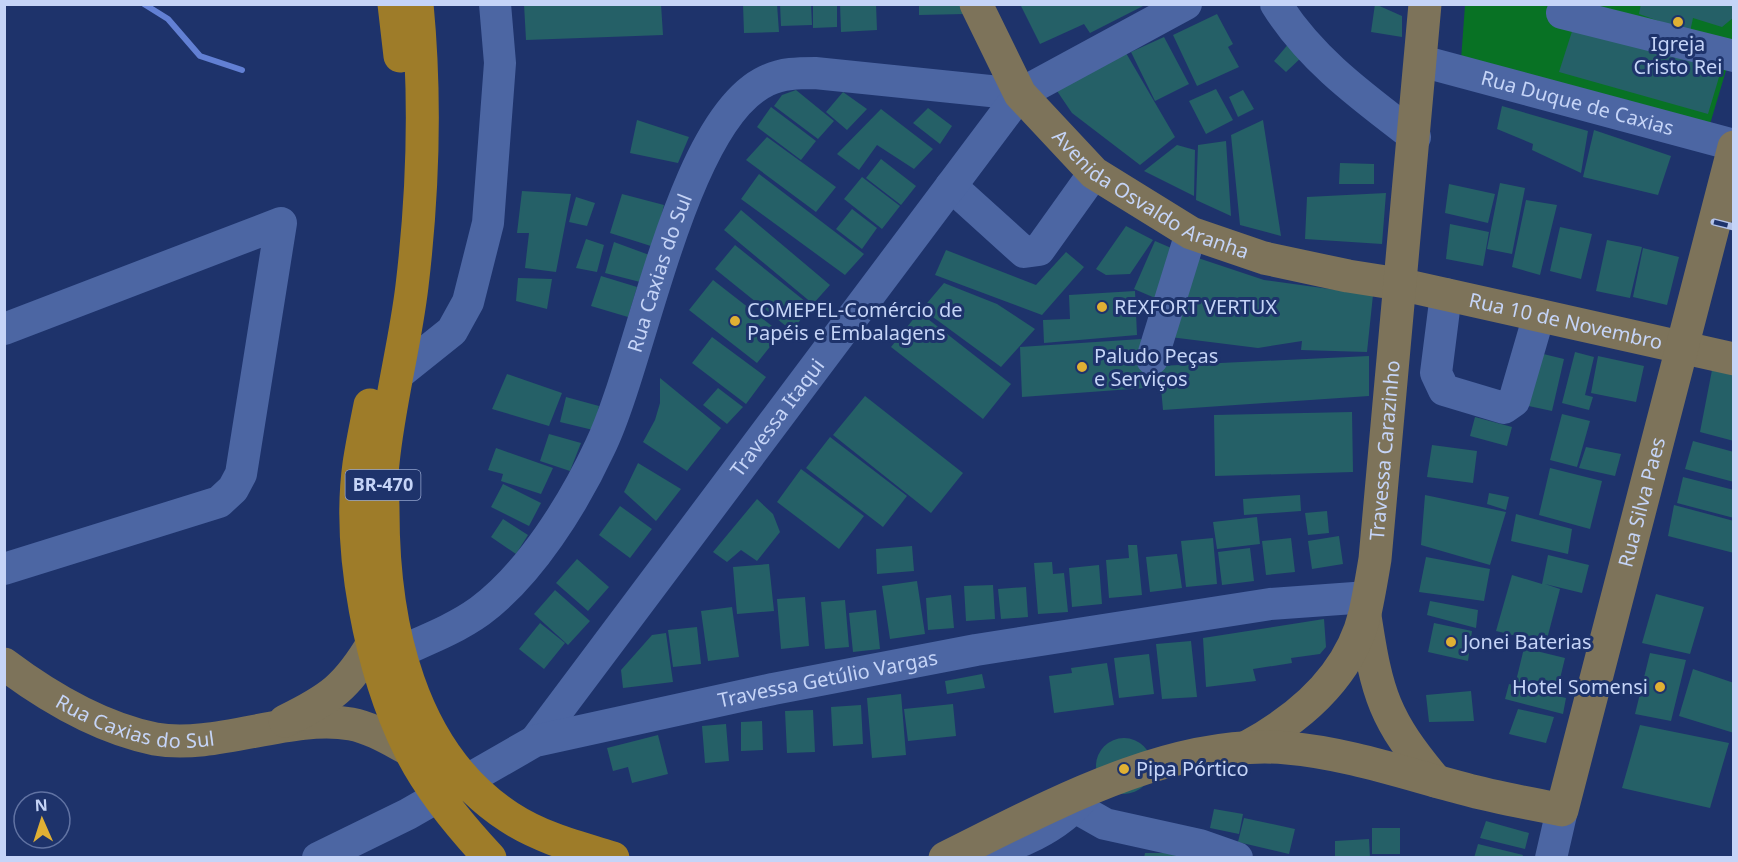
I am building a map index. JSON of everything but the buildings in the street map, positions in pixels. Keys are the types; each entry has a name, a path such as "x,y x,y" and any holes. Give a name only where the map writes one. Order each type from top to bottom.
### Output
{"highway":[{"name":"BR-470","path":"394,4 400,50 402,182 396,270 359,465 357,503 360,567 386,647 437,741 466,782 508,817 532,830 552,839 613,858"},
{"name":"BR-470","path":"417,4 422,97 418,218 412,287 383,464 386,647 392,710 410,750 456,822 490,858"}],"main road":[{"name":"Avenida Osvaldo Aranha","path":"976,4 1020,94 1094,173 1191,233 1264,258 1399,284"},
{"name":"Travessa Carazinho","path":"1242,749 1282,728 1331,682 1348,653 1366,606 1375,559 1399,284 1415,137 1425,4"},
{"name":"Rua Silva Paes","path":"1562,810 1734,146"},
{"name":"Rua 10 de Novembro","path":"1399,284 1734,359"},
{"name":"Travessa Carazinho","path":"1366,606 1374,670 1383,705 1406,745 1436,781"},
{"name":"Rua Caxias do Sul","path":"270,729 322,702 386,647"},
{"name":"Rua Caxias do Sul","path":"4,664 19,688 109,726 156,739 202,740 270,729 321,724 350,724 380,734 410,750"},
{"path":"951,854 1083,798 1136,770 1242,749 1287,748 1334,756 1562,810"}],"street":[{"path":"397,375 452,331 468,302 488,223 500,63 495,4"},
{"path":"1020,94 1186,4"},
{"path":"1276,4 1291,28 1344,82 1415,137"},
{"path":"1562,13 1734,56"},
{"name":"Rua Duque de Caxias","path":"1421,61 1734,146"},
{"name":"Rua Caxias do Sul","path":"386,647 466,619 507,587 530,560 585,476 601,446 629,370 687,190 711,140 726,117 744,96 766,81 792,74 815,73 1020,94"},
{"name":"Travessa Itaqui","path":"524,748 1020,94"},
{"path":"951,186 1024,252 1032,252 1039,250 1094,173"},
{"path":"4,329 281,224 241,474 233,489 219,502 4,569"},
{"path":"1152,359 1191,233"},
{"path":"1446,294 1436,373 1444,390 1504,408 1515,402 1539,315"},
{"name":"Travessa Getúlio Vargas","path":"318,858 408,814 524,748 773,689 976,650 1270,604 1366,606"},
{"path":"1083,798 1105,824 1200,845 1238,858"},
{"name":"Rua Silva Paes","path":"1551,858 1562,810"}],"green space":[{"path":"1465,5 1733,5 1733,47 1710,124 1461,60"}],"waterway":[{"path":"144,4 168,19 200,56 242,70"}],"railway":[{"path":"1714,222 1734,227"}],"place":[{"name":"Igreja Cristo Rei","path":"1678,22"},
{"name":"REXFORT VERTUX","path":"1102,307"},
{"name":"COMEPEL-Comércio de Papéis e Embalagens","path":"735,321"},
{"name":"Paludo Peças e Serviços","path":"1082,367"},
{"name":"Jonei Baterias","path":"1451,642"},
{"name":"Hotel Somensi","path":"1660,687"},
{"name":"Pipa Pórtico","path":"1124,769"}]}
